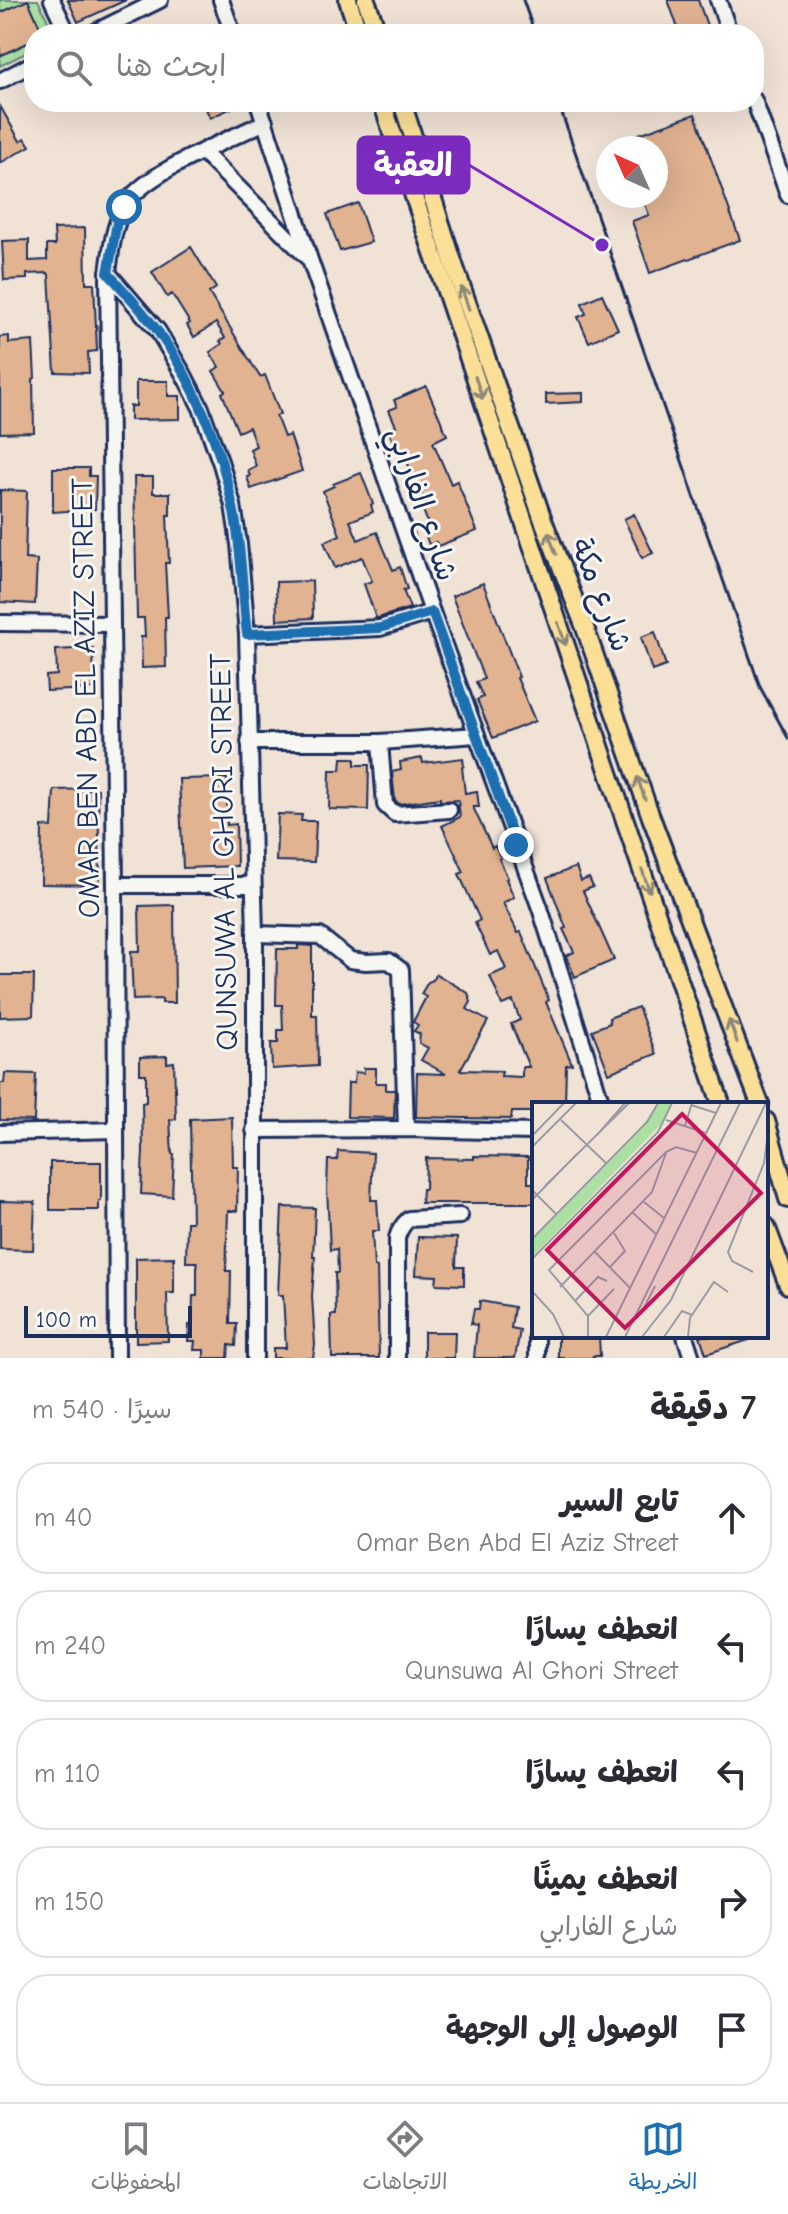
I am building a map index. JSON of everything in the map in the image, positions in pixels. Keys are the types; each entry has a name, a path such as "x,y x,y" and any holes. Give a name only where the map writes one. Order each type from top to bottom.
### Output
{"main road":[{"path":"348,0 356,24"},
{"path":"366,0 374,24"},
{"name":"شارع مكة","path":"385,112 720,1102"},
{"name":"شارع مكة","path":"405,112 455,268 543,520 759,1102"},
{"path":"768,1129 788,1199"},
{"path":"768,1231 788,1285"}],"street":[{"path":"52,0 63,24"},
{"path":"111,24 160,0"},
{"path":"221,0 229,24"},
{"path":"718,0 726,24"},
{"path":"0,81 24,68"},
{"name":"شارع الفارابي","path":"262,112 432,612 540,908 601,1102"},
{"path":"758,112 788,195"},
{"name":"OMAR BEN ABD EL AZIZ STREET","path":"117,1358 108,273 117,222 132,195 158,175 265,122"},
{"path":"203,152 310,260"},
{"name":"QUNSUWA AL GHORI STREET","path":"108,273 158,331 201,408 233,505 239,544 247,634 255,934 255,1358"},
{"path":"247,634 380,628 432,612"},
{"path":"0,623 112,624"},
{"path":"249,742 380,742 477,735"},
{"path":"380,742 385,805 389,811 395,814 449,810"},
{"path":"115,885 253,885"},
{"path":"255,934 320,936 350,960 389,961 401,970 406,1129"},
{"path":"0,1133 116,1130"},
{"path":"254,1130 532,1132"},
{"path":"397,1358 399,1230 409,1219 460,1216"},
{"path":"686,1338 692,1358"}],"green space":[{"path":"0,0 38,0 49,24 24,24 24,54 0,66"}],"building":[{"path":"28,0 39,24 24,24 24,45 0,56 0,13"},
{"path":"68,0 126,0 78,22"},
{"path":"668,0 698,0 706,24 676,24"},
{"path":"0,106 20,141 25,138 30,146 0,163"},
{"path":"207,112 223,112 210,118"},
{"path":"695,114 740,240 650,273 632,221 649,215 646,208 668,208 668,136 633,136"},
{"path":"358,203 371,242 340,251 327,214"},
{"path":"85,228 86,283 94,283 97,351 88,352 89,373 55,372 49,275 27,274 27,279 4,280 2,241 29,240 29,261 47,260 47,245 55,245 54,229"},
{"path":"191,247 216,288 209,293 260,377 265,375 280,414 276,416 284,437 290,435 302,471 251,489 248,470 256,466 250,449 256,446 249,427 238,432 222,393 225,391 213,371 219,367 210,352 225,338 216,323 194,337 187,325 190,323 172,294 167,297 152,272"},
{"path":"602,294 618,329 589,342 578,317 586,314 582,303"},
{"path":"9,336 9,343 33,341 34,432 0,433 0,337"},
{"path":"136,381 168,381 168,396 180,396 180,419 130,420 130,406 136,406"},
{"path":"426,386 447,435 433,442 451,484 457,481 477,531 438,546 436,542 429,545 423,528 429,526 418,497 422,495 401,448 397,450 388,430 396,426 389,410 397,407 394,400"},
{"path":"583,393 583,402 546,404 546,394"},
{"path":"53,468 89,468 89,476 96,476 95,509 53,512"},
{"path":"361,473 373,512 350,521 358,540 377,532 393,570 400,567 407,589 403,590 410,608 378,618 364,584 372,581 362,557 335,568 324,542 340,535 323,491"},
{"path":"134,477 153,477 153,493 170,493 170,515 167,515 169,563 165,563 168,617 165,617 166,667 142,668 141,637 145,637 144,618 137,618"},
{"path":"0,490 27,491 25,559 37,560 35,604 0,602"},
{"path":"634,514 653,553 642,558 624,519"},
{"path":"312,581 313,618 277,620 276,582"},
{"path":"483,583 535,721 493,738 477,700 483,697 476,682 484,679 452,596"},
{"path":"655,632 666,666 652,671 641,637"},
{"path":"93,648 94,689 47,691 46,676 57,675 56,650"},
{"path":"342,758 355,758 355,765 369,765 368,810 329,809 330,770 341,770"},
{"path":"422,758 423,763 463,758 465,793 477,791 479,807 473,807 492,848 495,846 501,858 514,897 503,903 518,933 521,932 572,1064 566,1065 565,1102 532,1102 532,1112 512,1112 511,1119 416,1117 417,1073 446,1074 421,1060 428,1048 419,1043 420,1034 414,1031 418,1025 413,1022 426,997 421,994 436,974 468,993 471,1002 467,1009 488,1021 460,1070 502,1071 501,1076 522,1077 522,1067 529,1067 511,1024 520,1020 513,1001 502,1005 490,976 506,969 498,951 490,955 475,923 480,920 459,874 464,872 442,826 460,817 458,800 440,801 440,798 399,804 395,800 392,772 401,770 400,762"},
{"path":"227,778 227,825 236,824 237,866 183,868 179,779"},
{"path":"98,789 100,885 41,884 42,826 52,827 54,790"},
{"path":"278,814 302,815 301,821 316,821 314,862 276,861"},
{"path":"576,867 581,881 589,878 593,887 583,891 614,960 575,977 566,956 574,952 563,929 566,928 547,878"},
{"path":"174,905 175,1003 162,1003 162,999 133,1000 131,951 140,951 139,906"},
{"path":"298,945 312,946 312,1015 317,1015 318,1066 272,1069 271,1043 278,1043 278,1030 283,1030 282,1005 276,1005 277,949 298,949"},
{"path":"0,975 34,975 33,1016 0,1017"},
{"path":"638,1007 656,1054 609,1073 592,1030 610,1023 609,1018"},
{"path":"167,1056 167,1063 174,1062 176,1119 170,1120 174,1154 172,1196 141,1194 142,1103 146,1102 146,1074 140,1074 140,1057"},
{"path":"364,1068 376,1068 376,1083 386,1083 386,1090 395,1090 394,1118 347,1117 348,1083 354,1083 355,1072 364,1073"},
{"path":"5,1073 36,1074 34,1121 0,1120 0,1083 4,1083"},
{"path":"232,1117 233,1167 238,1167 237,1211 228,1211 226,1271 231,1271 230,1324 237,1324 236,1346 229,1345 228,1358 204,1358 204,1350 194,1350 195,1341 188,1341 193,1296 197,1296 197,1262 186,1262 187,1222 192,1222 190,1119"},
{"path":"338,1151 373,1153 371,1200 377,1200 379,1231 372,1231 374,1267 377,1267 379,1358 332,1358 331,1315 336,1315 335,1273 338,1273 337,1249 330,1250 327,1188 328,1160 337,1160"},
{"path":"474,1156 528,1157 532,1203 421,1203 422,1189 425,1189 426,1158 474,1159"},
{"path":"50,1162 101,1162 99,1210 50,1210"},
{"path":"0,1201 35,1202 33,1250 0,1249"},
{"path":"282,1207 315,1208 313,1358 273,1358 273,1348 286,1348 283,1295 278,1295"},
{"path":"418,1237 457,1238 456,1267 464,1267 464,1285 436,1284 437,1276 416,1275"},
{"path":"174,1257 174,1293 167,1293 168,1341 136,1342 136,1258"},
{"path":"480,1301 514,1307 511,1328 520,1330 515,1358 474,1358 477,1325 471,1324 474,1309 479,1309"},
{"path":"424,1332 455,1332 454,1358 424,1358"},
{"path":"558,1338 599,1338 600,1356 558,1358"},
{"path":"701,1338 755,1338 706,1354"}],"railway":[{"path":"523,0 531,24"},
{"path":"561,112 760,687 788,738"}],"place":[{"name":"العقبة","path":"602,245"}],"route":[{"path":"124,207 117,222 108,273 158,331 201,408 233,505 247,634 380,628 432,612 516,845"}]}
